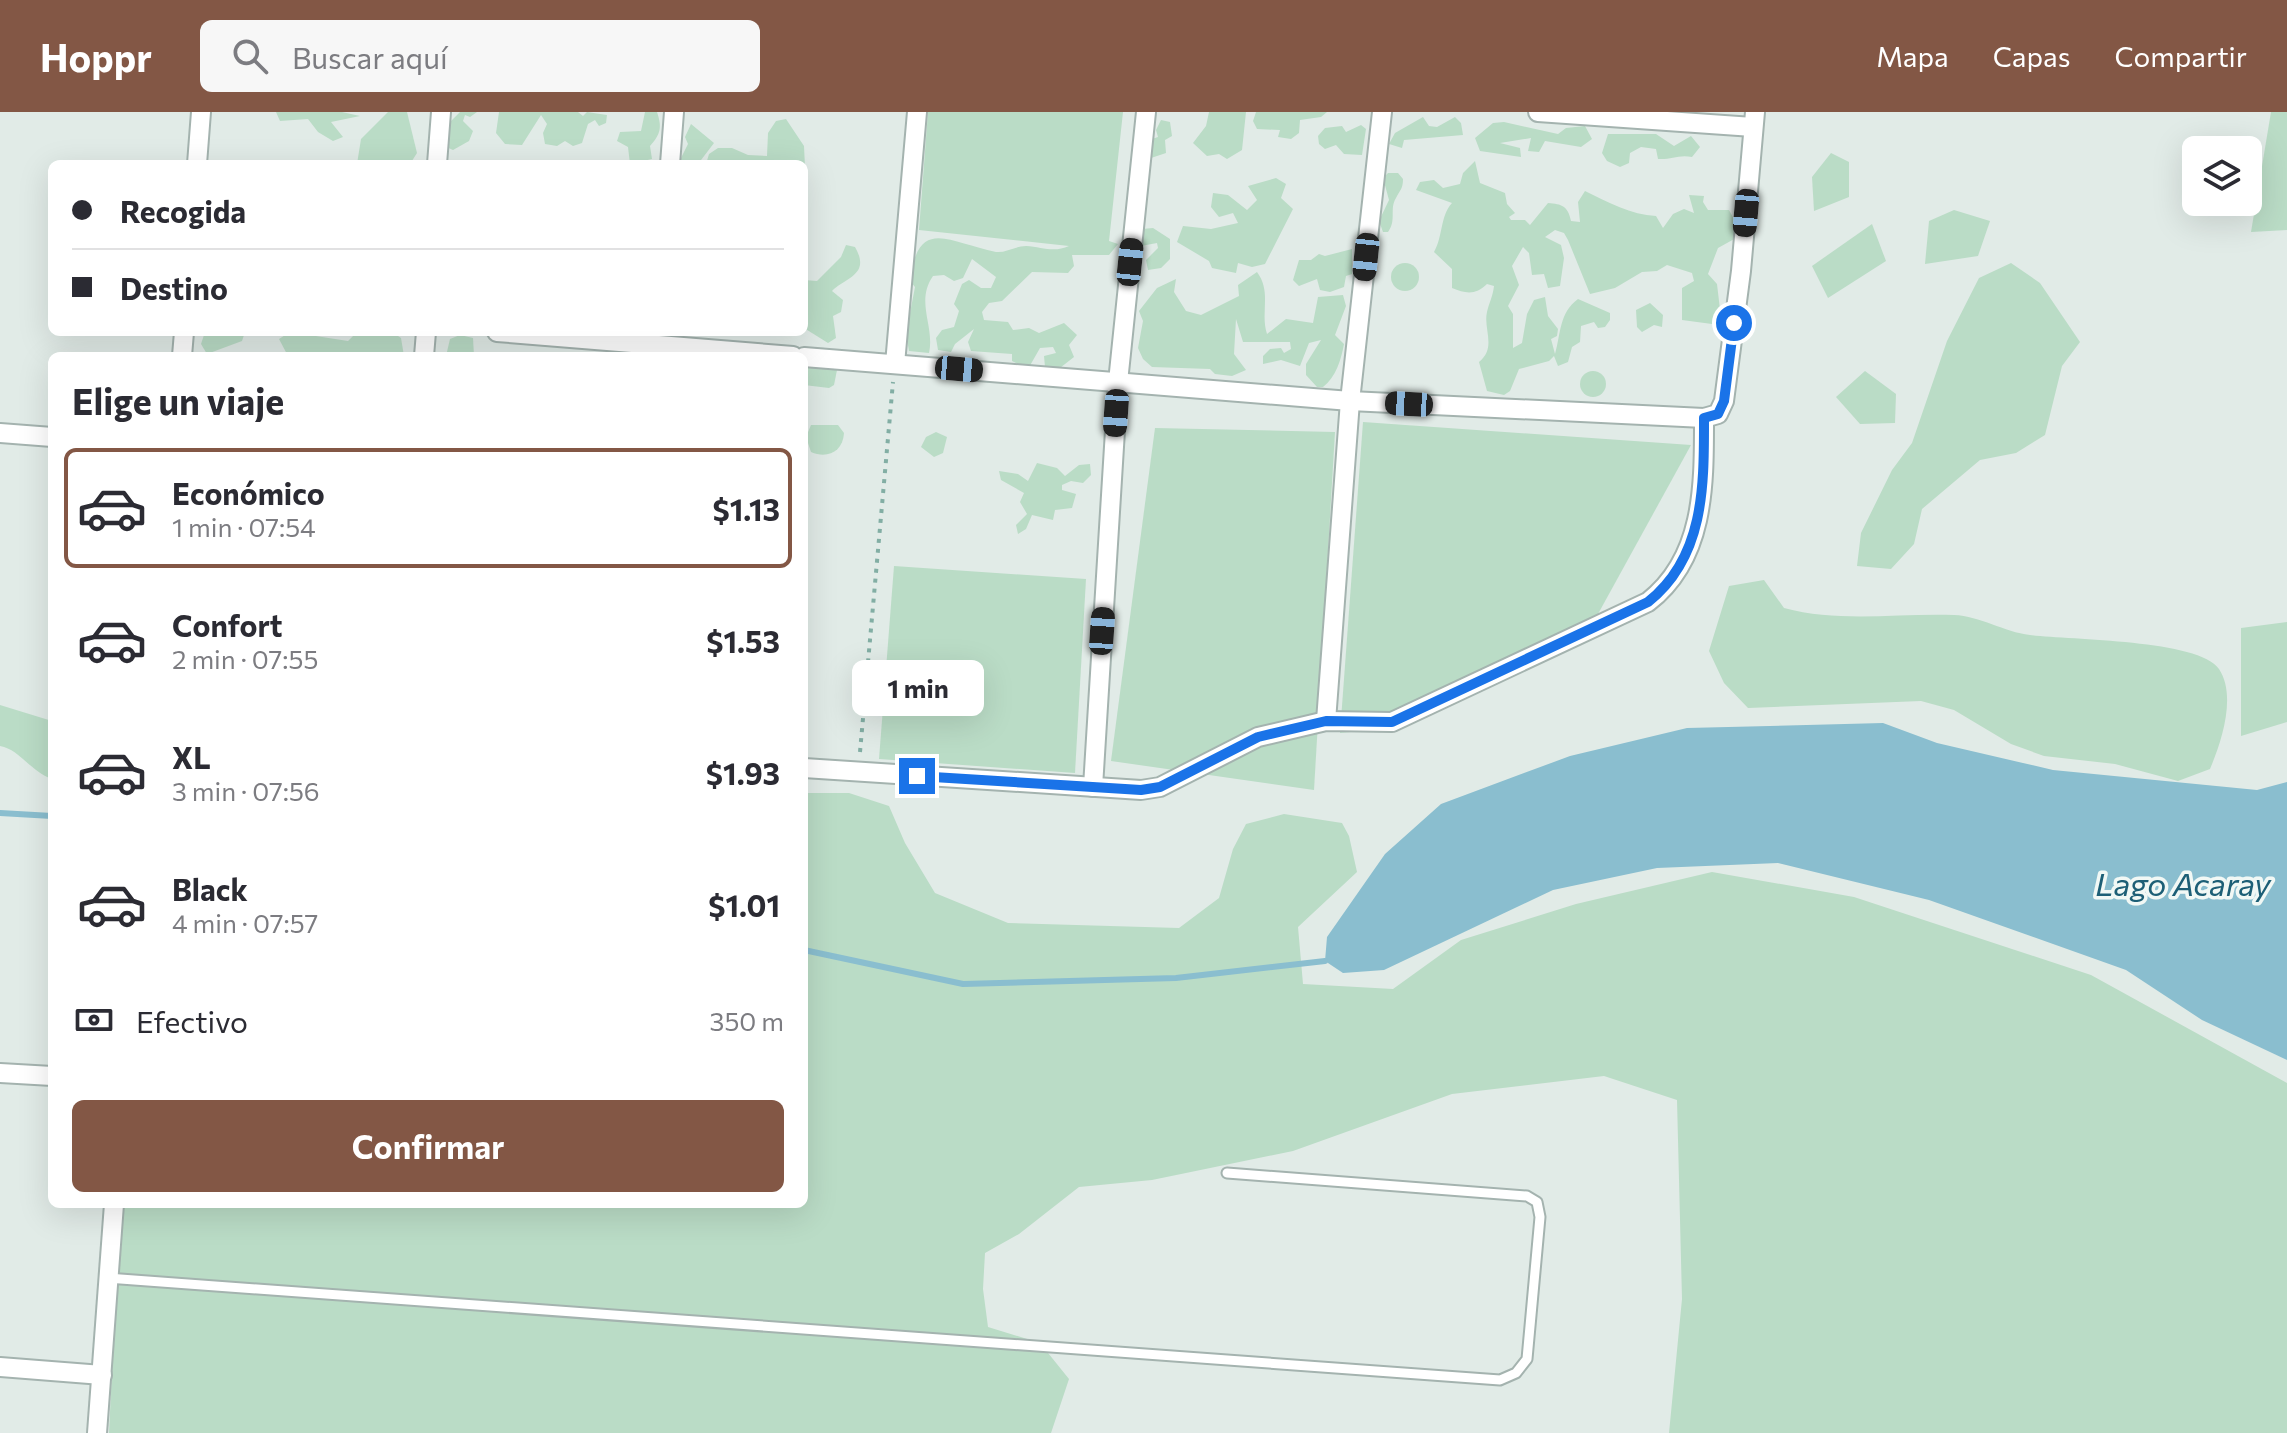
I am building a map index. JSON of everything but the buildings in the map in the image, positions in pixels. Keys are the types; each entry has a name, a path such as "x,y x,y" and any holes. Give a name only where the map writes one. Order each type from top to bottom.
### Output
{"street":[{"path":"197,160 201,112"},
{"path":"437,160 441,112"},
{"path":"670,160 674,112"},
{"path":"895,364 917,112"},
{"path":"1093,787 1118,382 1146,112"},
{"path":"1326,721 1350,401 1382,112"},
{"path":"808,357 1350,401 1704,418 1718,414 1724,401 1741,271 1754,120 1538,112"},
{"path":"604,336 657,338 763,352"},
{"path":"808,768 1141,790 1160,787 1258,737 1326,721 1392,722 1648,602 1667,587 1697,531 1704,418"},
{"path":"0,433 48,437"},
{"path":"0,1073 48,1076"},
{"path":"97,1433 114,1208"},
{"path":"0,1367 102,1375"}],"lane":[{"path":"107,1278 1500,1380 1516,1373 1527,1359 1540,1217 1537,1202 1527,1196 1227,1173"}],"path":[{"path":"858,772 895,364"}],"green space":[{"path":"276,112 342,112 360,116 331,122 343,137 333,141 318,132 308,119 280,121"},
{"path":"388,112 407,112 417,153 413,160 358,160 361,139"},
{"path":"460,112 477,112 470,117 465,115 463,121 473,131 469,141 453,150 444,146 449,123"},
{"path":"499,112 578,112 583,116 587,112 607,115 606,123 599,126 595,120 588,124 582,143 573,146 565,141 557,146 545,144 543,133 547,124 541,115 522,145 505,144 496,133"},
{"path":"645,112 657,112 660,130 650,146 652,159 630,160 628,147 617,141 620,132 641,131"},
{"path":"928,112 1123,112 1109,241 1118,244 1109,255 1072,255 1074,266 1068,273 1032,272 1002,301 989,303 982,312 984,320 1008,322 1013,330 1029,328 1039,333 1064,323 1077,335 1069,345 1074,357 1056,371 1045,367 1044,356 1056,353 1053,347 1040,348 1028,369 1012,361 1012,354 971,351 968,342 974,329 955,344 951,352 938,350 936,338 942,330 954,327 959,311 954,304 962,284 969,280 981,288 991,288 996,277 972,259 963,278 954,281 944,275 933,276 925,305 930,333 929,353 909,351 906,334 915,287 910,281 914,260 920,247 928,240 950,240 996,252 1022,246 1053,249 1069,246 919,230"},
{"path":"1209,112 1246,112 1242,150 1227,159 1219,154 1207,156 1193,143 1206,126"},
{"path":"1256,112 1327,112 1321,117 1300,120 1299,133 1291,139 1278,137 1280,130 1257,129 1253,121"},
{"path":"2271,112 2287,112 2287,230 2251,232 2254,216 2262,216 2262,166"},
{"path":"1423,117 1429,126 1437,127 1455,117 1461,123 1463,135 1404,140 1402,148 1389,144 1395,133"},
{"path":"786,119 804,146 805,160 707,160 709,154 718,148 767,156 768,133 776,121"},
{"path":"1161,120 1170,122 1172,136 1165,140 1166,153 1151,158 1146,152 1149,140 1158,137 1156,130"},
{"path":"1504,122 1558,134 1566,128 1585,126 1592,139 1581,147 1545,141 1539,152 1528,151 1531,138 1500,143 1520,148 1521,157 1480,151 1475,138 1493,123"},
{"path":"691,124 714,143 701,160 680,160 688,144 685,137"},
{"path":"1361,125 1366,129 1362,155 1344,154 1336,145 1325,149 1319,144 1318,136 1325,128 1342,126 1346,132"},
{"path":"1608,134 1656,134 1674,146 1691,136 1700,147 1692,157 1658,159 1656,149 1641,147 1630,153 1629,163 1620,167 1607,161 1602,153"},
{"path":"1831,153 1849,162 1849,197 1814,211 1812,177"},
{"path":"1475,161 1480,183 1505,193 1507,204 1515,213 1509,217 1511,220 1525,220 1530,225 1548,203 1564,207 1571,221 1580,222 1578,202 1585,191 1629,211 1656,216 1663,228 1673,214 1684,209 1694,213 1689,195 1704,196 1703,202 1708,210 1729,210 1735,221 1736,238 1718,248 1708,274 1717,284 1721,318 1712,324 1682,320 1682,288 1694,281 1692,273 1667,265 1657,271 1642,272 1615,288 1590,294 1568,240 1564,233 1555,230 1545,237 1561,245 1564,258 1560,286 1548,288 1544,274 1532,275 1529,253 1523,247 1512,266 1519,285 1508,306 1513,314 1513,348 1522,343 1527,314 1534,300 1545,297 1548,316 1558,329 1557,336 1551,339 1555,354 1564,317 1578,299 1610,313 1610,320 1605,327 1598,328 1594,322 1581,326 1580,342 1572,347 1568,362 1558,366 1554,356 1549,361 1519,369 1510,391 1504,395 1487,391 1479,362 1487,351 1486,318 1494,286 1487,284 1471,292 1452,288 1452,269 1434,252 1445,214 1452,203 1416,190 1420,182 1434,180 1443,188 1460,184 1463,173"},
{"path":"1388,173 1398,173 1403,182 1394,202 1391,228 1383,232 1379,221 1389,200 1383,178"},
{"path":"1276,178 1286,184 1281,198 1293,209 1265,264 1252,267 1238,263 1236,273 1212,268 1209,261 1177,242 1183,226 1211,229 1238,223 1233,213 1219,217 1211,207 1213,193 1228,195 1247,210 1257,200 1248,186"},
{"path":"1954,210 1990,221 1978,256 1925,264 1929,221"},
{"path":"1872,224 1886,261 1828,298 1812,266"},
{"path":"1153,228 1170,239 1170,259 1161,268 1148,270 1146,260 1158,248 1157,243 1141,246 1142,229"},
{"path":"846,245 855,247 860,264 855,274 832,291 843,300 841,312 833,316 836,338 828,343 808,330 808,280 817,281 841,257"},
{"path":"1352,249 1352,274 1346,276 1344,287 1330,292 1320,290 1317,279 1299,286 1293,280 1299,260 1311,260 1319,254 1325,256"},
{"path":"1405,263 1415,267 1419,277 1415,287 1405,291 1395,287 1391,277 1395,267"},
{"path":"2011,263 2040,283 2080,342 2062,366 2045,435 2016,453 1980,460 1922,509 1914,544 1891,569 1857,566 1861,533 1892,470 1912,443 1947,341 1979,278"},
{"path":"1257,272 1264,287 1267,334 1286,319 1313,323 1318,297 1343,295 1346,306 1335,335 1344,344 1343,350 1335,373 1323,387 1317,387 1306,375 1306,364 1321,340 1309,343 1300,366 1281,360 1263,364 1263,356 1270,349 1281,348 1284,353 1291,349 1290,342 1243,342 1236,319 1234,354 1246,370 1232,376 1215,374 1210,369 1152,367 1143,359 1138,348 1143,321 1139,311 1157,288 1176,279 1174,292 1186,311 1201,315 1239,296 1238,285"},
{"path":"1650,303 1663,315 1662,327 1654,325 1642,332 1637,327 1636,310"},
{"path":"204,336 244,336 242,341 212,352 206,352 201,344"},
{"path":"284,336 316,336 348,341 353,336 398,336 403,352 286,352 279,339"},
{"path":"458,336 473,338 474,352 447,352 450,339"},
{"path":"808,363 830,364 837,370 834,385 829,388 808,385"},
{"path":"1593,371 1602,375 1606,384 1602,393 1593,397 1584,393 1580,384 1584,375"},
{"path":"1865,371 1896,394 1895,423 1860,424 1836,397"},
{"path":"1363,422 1691,445 1598,614 1351,732 1340,733"},
{"path":"811,425 838,425 844,433 841,445 823,455 811,452 808,432"},
{"path":"1155,428 1335,432 1314,790 1111,761"},
{"path":"936,432 947,437 943,453 934,457 921,447 926,437"},
{"path":"1037,463 1057,468 1065,476 1079,465 1090,464 1091,475 1083,483 1071,481 1062,485 1062,490 1076,494 1072,508 1055,510 1053,520 1032,515 1026,529 1018,534 1016,525 1027,514 1020,502 1024,493 1001,480 999,471 1018,474 1028,481"},
{"path":"894,566 1086,579 1075,773 879,759"},
{"path":"1764,580 1784,608 1805,613 1964,616 2020,633 2160,646 2207,659 2219,669 2227,692 2222,733 2210,769 2178,781 2115,764 2044,756 2011,744 1954,710 1921,701 1748,708 1724,683 1709,651 1729,586"},
{"path":"2287,622 2287,722 2241,736 2241,628"},
{"path":"0,705 48,720 48,777 13,751 0,746"},
{"path":"808,793 849,793 889,806 905,843 935,893 1008,923 1179,928 1219,898 1233,849 1246,824 1284,814 1342,823 1349,836 1357,872 1298,927 1303,984 1393,989 1461,940 1576,904 1712,872 1854,897 2091,975 2287,1083 2287,1433 1669,1433 1682,1299 1677,1100 1604,1076 1452,1094 1293,1151 1152,1180 1079,1187 1019,1234 985,1253 983,1289 988,1327 1040,1343 1069,1379 1051,1433 109,1433 120,1208 808,1208"}],"water":[{"name":"Lago Acaray","path":"1883,723 1937,743 2053,770 2257,790 2287,782 2287,1060 2202,1020 2126,970 1929,900 1778,863 1657,868 1553,890 1384,970 1343,973 1325,961 1327,937 1385,854 1441,804 1570,756 1687,728"}],"waterway":[{"path":"0,813 48,816"},
{"path":"808,951 963,984 1176,978 1325,961"}],"route":[{"path":"917,776 1141,790 1160,787 1258,737 1326,721 1392,722 1648,602 1667,587 1697,531 1704,418 1718,414 1724,401 1734,323"}]}
